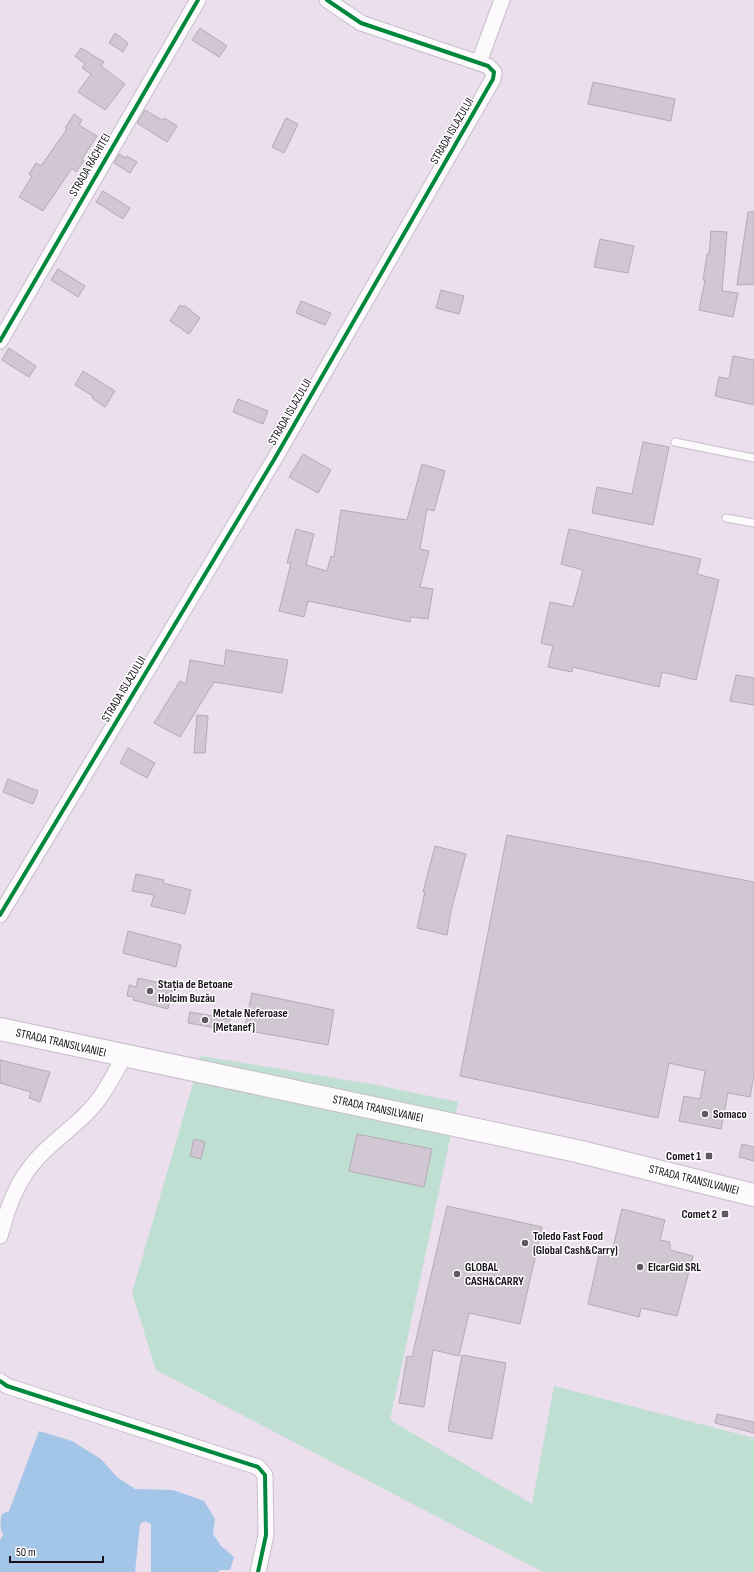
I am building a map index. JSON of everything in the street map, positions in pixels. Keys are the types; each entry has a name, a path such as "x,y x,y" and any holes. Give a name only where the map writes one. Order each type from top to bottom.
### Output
{"main road":[{"name":"STRADA TRANSILVANIEI","path":"0,1029 124,1057 577,1151 754,1195"}],"street":[{"name":"STRADA RĂCHITEI","path":"0,341 198,0"},
{"name":"STRADA ISLAZULUI","path":"0,915 275,458 491,84 494,75 493,69 479,62 361,23 327,0"},
{"path":"479,62 502,0"},
{"path":"0,1236 11,1199 34,1161 88,1112 108,1087 124,1057"},
{"path":"0,1381 7,1386 258,1467 265,1475 266,1535 258,1572"}],"lane":[{"path":"675,442 754,458"},
{"path":"726,518 754,522"}],"green space":[{"path":"201,1056 376,1085 458,1102 390,1420 532,1504 554,1386 754,1438 754,1572 543,1572 156,1370 132,1293"}],"water":[{"path":"39,1431 72,1441 101,1459 117,1477 135,1489 173,1490 204,1501 215,1519 213,1534 221,1546 234,1557 230,1570 219,1570 219,1572 151,1572 151,1524 145,1521 140,1524 135,1572 0,1572 0,1540 3,1535 1,1530 2,1514 9,1511"}],"building":[{"path":"200,28 227,46 219,57 192,40"},
{"path":"115,33 128,43 123,52 109,43"},
{"path":"81,48 104,62 101,66 125,84 105,110 78,92 91,74 82,68 85,64 75,56"},
{"path":"593,82 675,99 671,121 588,104"},
{"path":"145,110 162,120 164,118 177,126 167,142 137,123"},
{"path":"74,114 82,120 79,125 97,136 82,159 84,161 76,172 72,168 43,211 19,197 32,176 29,174 36,163 41,166 67,129 65,128"},
{"path":"286,118 298,124 284,153 272,147"},
{"path":"119,154 126,158 127,156 137,162 130,173 114,163"},
{"path":"103,191 130,208 123,219 96,202"},
{"path":"748,212 754,212 754,284 737,285"},
{"path":"711,231 727,232 722,291 738,293 733,317 699,310 705,280 703,280 707,254 709,254"},
{"path":"600,239 634,246 628,273 594,267"},
{"path":"58,269 85,286 78,297 51,280"},
{"path":"441,290 464,296 459,314 436,308"},
{"path":"301,301 331,313 325,325 296,313"},
{"path":"180,305 183,307 184,305 200,318 189,334 170,321"},
{"path":"9,348 36,366 29,377 2,360"},
{"path":"733,356 754,360 754,405 715,396 719,377 729,379"},
{"path":"83,371 115,391 105,407 92,398 93,396 75,385"},
{"path":"238,399 268,411 263,424 233,412"},
{"path":"643,442 669,447 653,525 592,513 597,487 632,494"},
{"path":"303,454 331,470 318,493 289,477"},
{"path":"422,464 445,471 434,511 427,509 420,549 429,551 420,587 433,589 428,619 411,617 410,622 308,601 304,617 279,611 291,563 287,563 296,529 314,534 306,565 327,571 331,556 334,557 341,510 407,520"},
{"path":"569,529 701,559 697,574 719,580 696,680 662,672 659,687 573,667 572,672 548,667 553,646 541,643 550,602 573,607 583,570 561,564"},
{"path":"226,650 288,660 282,693 214,682 180,737 154,723 180,681 186,684 190,660 224,666"},
{"path":"736,675 754,678 754,705 730,701"},
{"path":"197,715 208,716 205,753 194,753"},
{"path":"128,748 155,763 147,778 120,763"},
{"path":"8,779 38,791 33,804 3,792"},
{"path":"507,835 754,882 754,1075 750,1097 728,1093 721,1129 679,1121 684,1096 700,1099 705,1071 669,1063 658,1118 460,1076"},
{"path":"435,846 466,854 451,911 447,935 417,928 425,892 423,892"},
{"path":"136,874 164,880 163,883 191,890 185,914 151,906 154,895 132,891"},
{"path":"128,931 181,945 176,967 123,953"},
{"name":"Stația de Betoane Holcim Buzău","path":"138,978 173,986 168,1009 133,1000 134,997 127,996 129,985 136,987"},
{"path":"252,993 334,1010 328,1045 244,1030"},
{"path":"190,1012 230,1019 228,1030 188,1023"},
{"path":"0,1060 50,1072 40,1102 29,1098 31,1092 0,1083"},
{"path":"357,1134 432,1149 424,1187 349,1171"},
{"path":"194,1139 205,1142 201,1159 190,1156"},
{"path":"742,1144 754,1147 754,1161 739,1157"},
{"path":"447,1206 542,1227 520,1324 469,1313 459,1356 433,1350 424,1407 399,1403 407,1356 412,1357"},
{"path":"622,1209 665,1220 660,1240 670,1242 670,1250 693,1256 677,1316 641,1308 639,1317 588,1304 599,1255 611,1256"},
{"path":"462,1355 506,1363 492,1439 448,1431"},
{"path":"717,1414 754,1422 754,1433 715,1423"}],"cycle path":[{"path":"0,341 198,0"},
{"path":"0,915 275,458 493,79 494,72 488,66 361,23 327,0"},
{"path":"0,1381 7,1386 258,1467 265,1475 266,1535 258,1572"}],"place":[{"name":"Stația de Betoane Holcim Buzău","path":"150,991"},
{"name":"Metale Neferoase (Metanef)","path":"205,1020"},
{"name":"Somaco","path":"705,1114"},
{"name":"Comet 1","path":"709,1156"},
{"name":"Comet 2","path":"725,1214"},
{"name":"Toledo Fast Food (Global Cash&Carry)","path":"525,1243"},
{"name":"ElcarGid SRL","path":"640,1267"},
{"name":"GLOBAL CASH&CARRY","path":"457,1274"}]}
